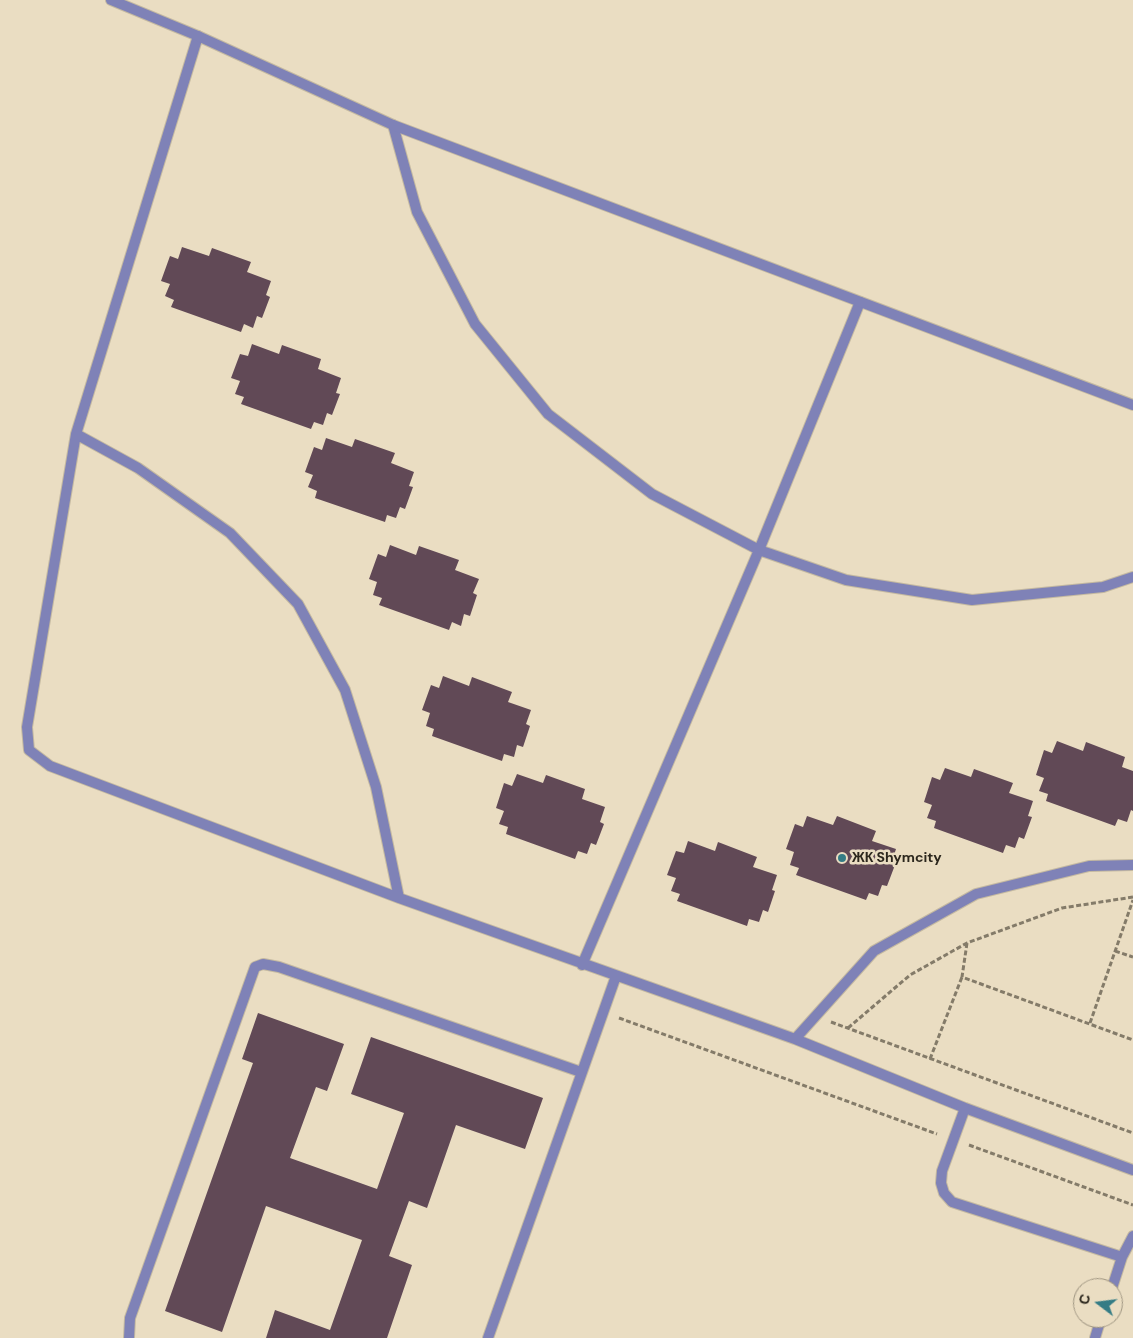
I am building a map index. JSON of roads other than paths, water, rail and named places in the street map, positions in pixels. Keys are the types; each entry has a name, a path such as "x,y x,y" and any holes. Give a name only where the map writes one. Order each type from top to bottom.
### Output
{"street":[{"path":"111,0 198,36 393,125 1133,405"},
{"path":"198,36 76,434 26,727 29,750 50,766 399,898 582,965 795,1039 966,1108 1133,1170"},
{"path":"393,125 417,212 475,324 548,414 652,494 759,550 846,580 972,600 1103,587 1133,577"},
{"path":"582,965 759,550 860,302"},
{"path":"76,434 138,468 230,533 298,604 344,690 376,787 399,898"},
{"path":"795,1039 874,950 976,894 1089,866 1133,865"},
{"path":"129,1338 130,1318 256,967 263,964 279,967 581,1072"},
{"path":"488,1338 616,976"},
{"path":"966,1108 942,1171 941,1183 944,1194 952,1202 1122,1257"},
{"path":"1115,1278 1122,1257 1133,1236"}],"place":[{"name":"ЖК Shymcity","path":"842,858"}]}
